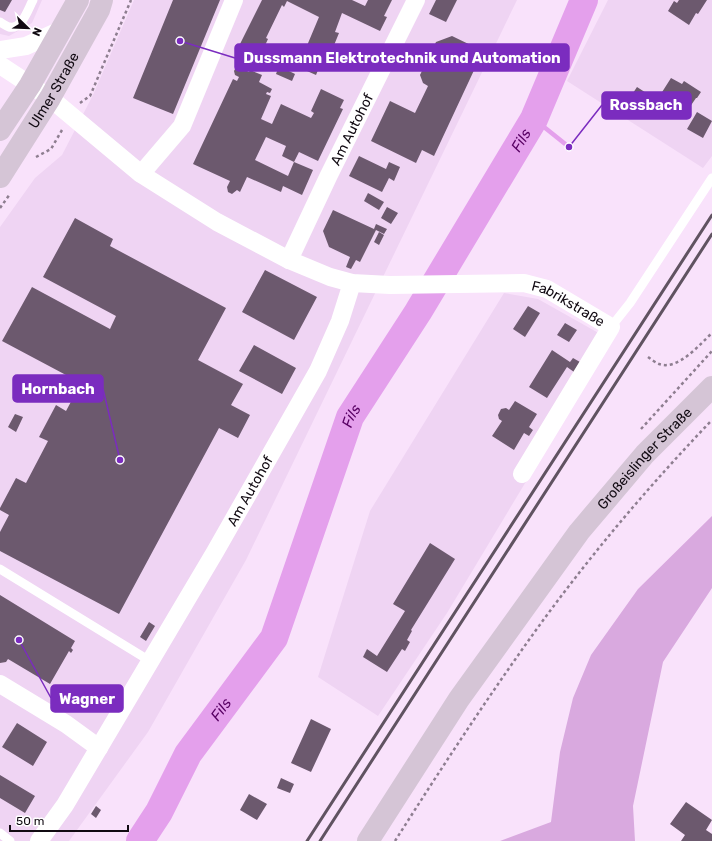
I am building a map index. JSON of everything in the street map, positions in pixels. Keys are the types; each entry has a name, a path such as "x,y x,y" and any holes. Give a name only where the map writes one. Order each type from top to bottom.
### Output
{"main road":[{"name":"Ulmer Straße","path":"1,122 30,85 78,0"},
{"name":"Ulmer Straße","path":"0,177 50,98 99,10 102,0"},
{"name":"Großeislinger Straße","path":"368,841 459,699 579,532 645,454 712,387"}],"street":[{"path":"141,174 182,126 234,0"},
{"name":"Am Autohof","path":"289,260 329,175 416,0"},
{"path":"0,50 26,46 61,30"},
{"path":"0,65 50,98 141,174 217,222 289,260 330,277 352,283"},
{"name":"Am Autohof","path":"39,841 65,805 215,552 318,371 340,321 352,283"},
{"name":"Fabrikstraße","path":"352,283 390,285 524,283 547,289 611,327 522,474"},
{"path":"0,684 66,724 98,748"}],"lane":[{"path":"0,22 10,27 17,26 23,19 33,0"},
{"path":"611,327 630,302 712,178"},
{"path":"0,569 150,661"},
{"path":"0,834 10,841"}],"path":[{"path":"37,156 51,149 76,105 90,96 131,0"},
{"path":"648,358 660,364 673,364 683,359 712,333"},
{"path":"395,841 484,704 524,647 584,567 622,520 677,457 712,420"}],"shaded area":[{"path":"0,0 42,0 32,23 9,36 0,34"},
{"path":"134,0 517,0 246,560 148,732 69,841 0,841 0,227 35,178 62,155 93,95"},
{"path":"608,0 712,0 712,156 703,168 567,81"},
{"path":"504,293 538,299 611,340 447,613 378,716 318,677 370,511"},
{"path":"712,516 712,588 663,662 633,806 635,841 500,841 551,822 560,752 573,698 591,655 638,589"}],"building":[{"path":"0,0 12,0 5,12 0,10"},
{"path":"173,0 220,0 173,114 133,98"},
{"path":"262,0 352,0 365,6 368,0 392,0 384,16 387,17 380,31 342,13 335,32 339,33 330,55 325,53 316,75 298,67 319,17 287,1 284,7 282,5 266,38 268,39 261,54 240,44"},
{"path":"436,0 457,0 446,22 429,14"},
{"path":"679,0 707,0 698,14 696,13 689,25 668,11 674,1 677,3"},
{"path":"452,36 483,51 434,156 422,150 416,163 371,141 390,101 415,113 428,86 423,83 420,75 436,42"},
{"path":"240,65 248,68 247,71 249,72 250,70 262,75 259,82 272,89 270,93 267,92 266,94 271,96 261,119 272,124 281,104 311,118 314,113 311,111 321,89 344,100 340,108 343,109 318,161 299,152 294,162 313,170 302,195 283,186 281,192 247,177 240,192 237,190 232,194 228,192 227,187 230,181 193,164 233,79 237,81 239,77 235,75 234,71 236,67","holes":["266,137 286,146 282,156 294,162 288,176 255,160"]},
{"path":"279,66 295,74 292,81 276,74"},
{"path":"671,78 682,84 684,81 701,92 685,114 678,110 676,112 667,107 669,105 664,102 655,116 629,99 637,87 657,100"},
{"path":"697,112 712,121 703,138 687,129"},
{"path":"359,156 386,169 389,162 400,167 394,181 389,178 382,192 349,176"},
{"path":"368,193 384,202 379,210 364,201"},
{"path":"387,207 398,213 391,224 381,218"},
{"path":"333,210 374,229 376,224 387,229 384,234 376,230 360,262 356,260 351,269 346,267 350,257 329,247 323,231"},
{"path":"75,218 113,239 110,246 226,308 198,360 243,384 231,405 250,415 238,438 219,428 119,614 0,551 0,532 9,515 0,510 0,508 16,478 26,483 48,441 39,437 56,405 66,411 81,383 2,341 32,287 110,329 116,316 43,277"},
{"path":"379,232 384,235 379,245 374,242"},
{"path":"265,270 317,297 294,340 242,312"},
{"path":"528,306 540,313 525,337 513,329"},
{"path":"565,323 577,330 569,342 557,335"},
{"path":"254,345 296,368 282,394 239,371"},
{"path":"552,350 570,362 573,358 580,362 574,372 567,367 547,398 529,387"},
{"path":"515,401 537,414 529,427 533,430 529,436 524,433 514,450 492,436 502,421 499,419 498,415 501,409 506,408 509,410"},
{"path":"15,414 23,417 16,432 8,427"},
{"path":"430,543 455,559 411,630 412,631 407,640 410,642 405,651 402,649 387,672 363,657 367,649 377,656 405,611 393,604"},
{"path":"0,595 75,641 71,648 73,650 71,653 69,651 50,684 8,659 6,662 0,663"},
{"path":"149,622 155,626 146,641 140,637"},
{"path":"311,719 331,729 311,772 291,763"},
{"path":"17,723 47,742 33,766 2,747"},
{"path":"0,775 35,796 25,813 0,798"},
{"path":"281,778 294,784 290,793 277,788"},
{"path":"249,794 267,804 257,820 240,810"},
{"path":"686,802 712,820 706,830 712,834 712,841 681,841 685,835 670,824"},
{"path":"96,806 101,810 96,818 91,814"}],"waterway":[{"name":"Fils","path":"140,841 159,812 188,754 274,638 350,417 418,312 534,119 584,0"},
{"path":"534,119 569,147"}],"railway":[{"path":"307,841 712,215"},
{"path":"320,841 712,234"}],"place":[{"name":"Dussmann Elektrotechnik und Automation","path":"180,41"},
{"name":"Rossbach","path":"569,147"},
{"name":"Hornbach","path":"120,460"},
{"name":"Wagner","path":"19,640"}]}
